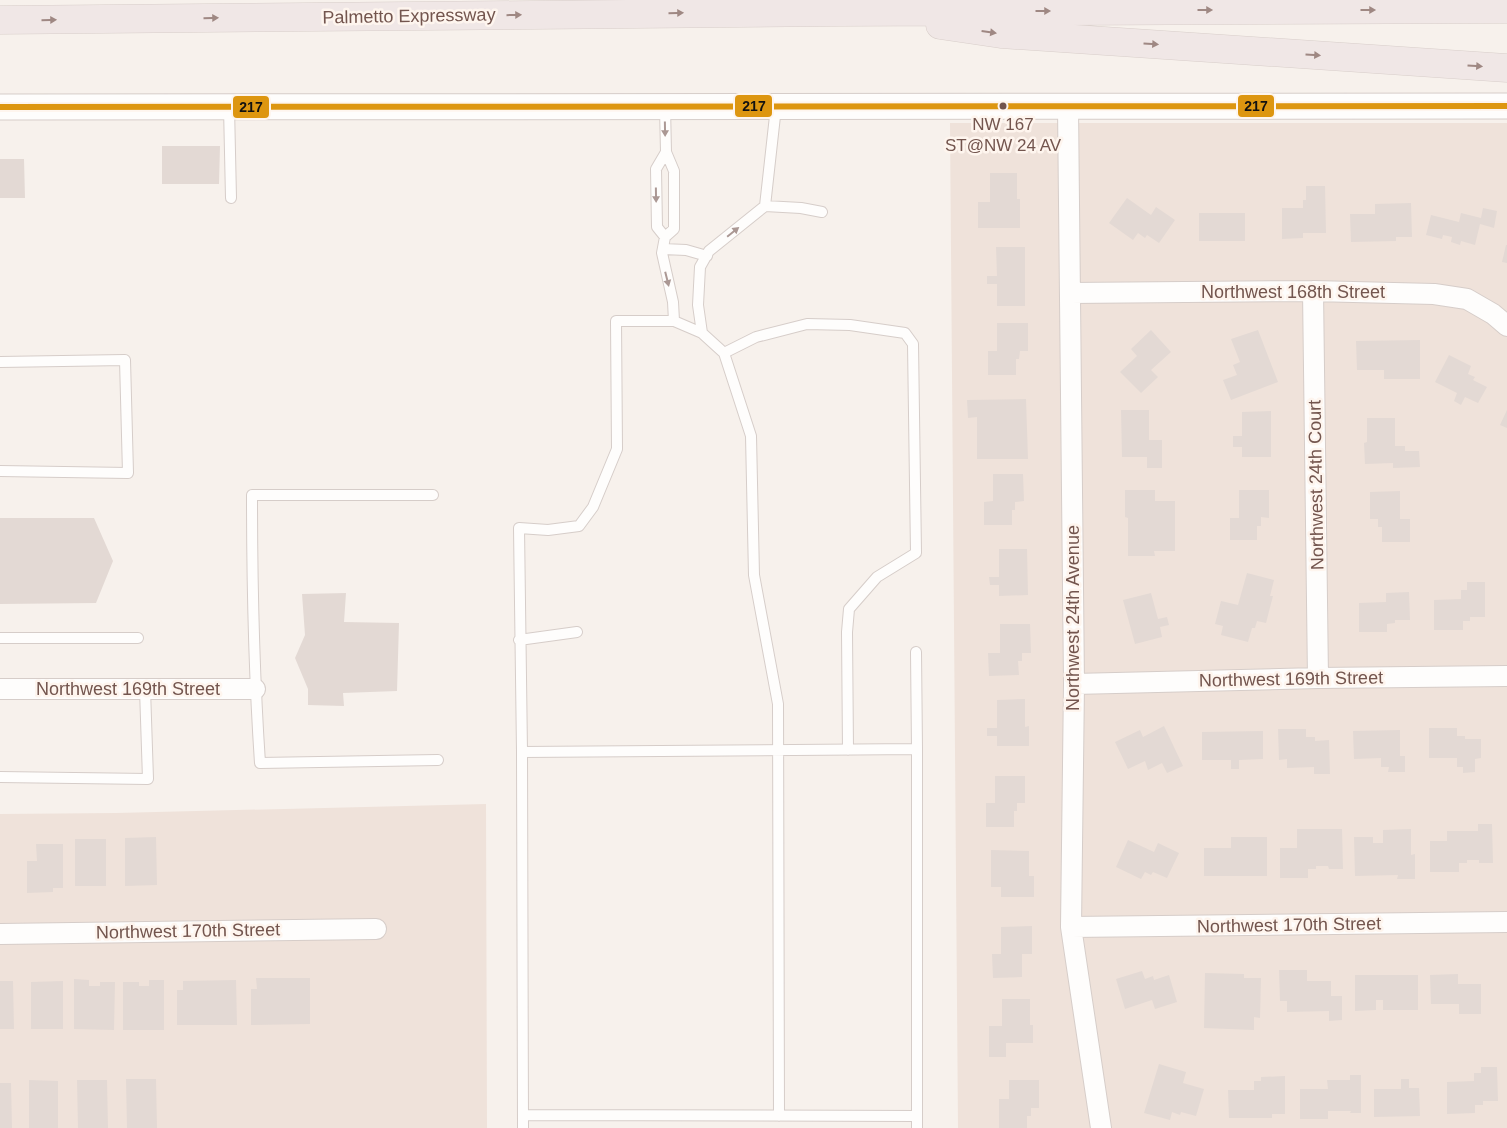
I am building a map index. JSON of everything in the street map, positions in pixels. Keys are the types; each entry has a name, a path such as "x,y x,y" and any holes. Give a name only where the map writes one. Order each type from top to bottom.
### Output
{"highway":[{"name":"Palmetto Expressway","path":"0,20 837,12 1507,9"},
{"path":"837,12 1001,34 1507,68"}],"street":[{"path":"0,106 1507,106"},
{"name":"Northwest 24th Avenue","path":"1068,106 1074,684 1071,927 1101,1128"},
{"name":"Northwest 168th Street","path":"1070,293 1313,291 1434,294 1467,299 1493,314 1507,326"},
{"name":"Northwest 24th Court","path":"1313,291 1318,678"},
{"name":"Northwest 169th Street","path":"1074,684 1507,676"},
{"name":"Northwest 169th Street","path":"0,689 255,689"},
{"name":"Northwest 170th Street","path":"1071,927 1507,922"},
{"name":"Northwest 170th Street","path":"0,934 376,929"}],"lane":[{"path":"229,106 231,198"},
{"path":"665,106 666,152 674,171 674,229 666,237 663,249 664,264 673,302 674,321"},
{"path":"765,206 777,106"},
{"path":"666,152 656,169 657,227 666,237"},
{"path":"702,333 698,305 700,267 709,251 765,206 801,208 822,212"},
{"path":"663,249 686,250 706,256"},
{"path":"523,1128 522,752 519,528 548,530 579,526 594,507 617,449 616,321 674,321 702,333 724,353 751,436 754,576 778,704 779,1116"},
{"path":"724,353 756,337 806,324 850,325 905,333 913,344 916,553 877,577 849,609 847,632 848,750"},
{"path":"0,362 125,360 128,473 0,472"},
{"path":"433,495 252,495 255,689 260,763 438,760"},
{"path":"520,640 577,632"},
{"path":"0,638 138,638"},
{"path":"916,652 917,1128"},
{"path":"0,777 148,779 145,689"},
{"path":"522,752 917,749"},
{"path":"523,1115 918,1116"}],"shaded area":[{"path":"950,123 1507,123 1507,1128 958,1128"},
{"path":"486,804 487,1128 0,1128 0,814"}],"building":[{"path":"162,146 220,146 219,184 162,184"},
{"path":"0,159 24,159 25,198 0,198"},
{"path":"990,173 1017,173 1017,199 1020,199 1020,228 978,228 978,202 990,202"},
{"path":"1306,186 1325,186 1326,233 1303,233 1303,238 1282,239 1282,208 1303,208 1303,200 1306,200"},
{"path":"1127,198 1151,215 1156,207 1175,220 1159,243 1147,235 1145,238 1138,233 1133,240 1109,223"},
{"path":"1411,203 1412,237 1396,237 1396,241 1351,242 1350,214 1375,214 1375,204"},
{"path":"1483,208 1497,211 1494,228 1480,224 1475,245 1461,241 1460,245 1451,242 1452,237 1443,235 1442,239 1426,235 1431,215 1459,222 1461,213 1481,218"},
{"path":"1199,213 1245,213 1245,241 1199,241"},
{"path":"1507,245 1507,263 1502,262"},
{"path":"996,247 1025,247 1025,306 997,306 997,284 987,284 987,276 997,276"},
{"path":"997,323 1028,323 1028,351 1020,351 1019,359 1016,359 1016,375 988,375 988,351 997,351"},
{"path":"1151,330 1171,352 1151,370 1158,377 1141,393 1120,372 1137,356 1131,349"},
{"path":"1258,330 1278,382 1231,400 1223,380 1237,375 1233,365 1240,362 1231,339"},
{"path":"1420,340 1420,379 1384,379 1384,370 1357,370 1356,341"},
{"path":"1449,355 1471,366 1468,374 1475,377 1473,380 1487,387 1478,403 1465,397 1461,405 1454,401 1457,393 1435,382"},
{"path":"1026,399 1028,459 977,459 977,417 968,418 967,400"},
{"path":"1121,410 1149,410 1149,440 1162,440 1162,468 1147,468 1147,457 1122,457"},
{"path":"1507,410 1507,428 1500,425"},
{"path":"1271,411 1271,457 1242,457 1242,447 1233,447 1233,436 1242,436 1242,412"},
{"path":"1367,418 1395,418 1395,446 1405,446 1405,451 1419,451 1420,467 1393,468 1393,463 1365,464 1364,443 1367,442"},
{"path":"993,474 1023,474 1024,501 1015,502 1015,510 1012,510 1012,525 984,525 984,502 993,501"},
{"path":"1125,490 1155,490 1155,501 1175,501 1175,551 1154,551 1155,556 1128,556 1128,518 1125,517"},
{"path":"1239,490 1269,490 1269,518 1261,517 1261,526 1257,526 1257,540 1230,540 1230,518 1239,518"},
{"path":"1400,491 1400,519 1410,519 1410,542 1382,542 1382,527 1378,527 1378,519 1370,519 1370,492"},
{"path":"0,518 94,518 113,561 96,603 0,604"},
{"path":"999,549 1027,549 1028,595 999,596 999,585 990,585 989,577 999,577"},
{"path":"1247,573 1274,580 1270,596 1273,596 1266,623 1257,621 1255,628 1252,628 1248,642 1221,635 1223,626 1215,624 1221,601 1238,605"},
{"path":"1467,582 1485,582 1485,617 1470,617 1470,621 1463,621 1463,630 1434,630 1434,600 1461,599 1461,590 1467,590"},
{"path":"1409,592 1410,620 1395,620 1395,623 1387,624 1387,632 1359,632 1359,603 1386,602 1386,593"},
{"path":"346,593 344,622 399,623 397,691 343,693 344,706 308,705 308,689 295,658 305,635 302,594"},
{"path":"1151,593 1158,619 1167,617 1169,625 1160,627 1162,637 1135,644 1123,600"},
{"path":"1000,624 1030,624 1031,653 1022,653 1022,661 1018,661 1019,675 989,676 988,653 1000,653"},
{"path":"1025,699 1025,727 1029,726 1029,746 997,746 997,736 987,736 987,728 997,728 997,700"},
{"path":"1164,726 1183,766 1167,773 1162,763 1148,770 1145,761 1128,769 1115,742 1140,730 1143,737"},
{"path":"1429,728 1457,728 1457,736 1465,736 1465,739 1481,739 1481,758 1475,759 1475,772 1463,773 1463,767 1457,767 1457,758 1429,758"},
{"path":"1278,729 1306,729 1306,737 1315,737 1315,741 1329,740 1330,774 1314,774 1314,767 1287,768 1287,759 1279,760"},
{"path":"1400,730 1400,756 1405,756 1405,772 1388,772 1389,767 1381,767 1381,758 1354,759 1353,731"},
{"path":"1263,731 1263,759 1239,760 1239,769 1231,769 1231,760 1202,760 1202,732"},
{"path":"995,776 1025,776 1025,803 1017,803 1017,811 1014,811 1014,827 986,827 986,803 995,803"},
{"path":"1478,824 1492,824 1493,863 1479,863 1479,860 1467,860 1467,863 1459,863 1459,872 1430,872 1430,841 1447,841 1447,831 1478,831"},
{"path":"1297,829 1342,829 1343,869 1329,869 1328,866 1316,866 1316,869 1308,869 1308,878 1280,878 1280,848 1297,848"},
{"path":"1411,829 1411,855 1415,854 1415,879 1397,879 1398,875 1355,876 1354,837 1373,837 1373,843 1383,843 1383,830"},
{"path":"156,837 157,885 125,886 125,838"},
{"path":"1231,837 1267,837 1267,876 1204,876 1204,848 1231,848"},
{"path":"75,839 106,839 106,886 75,886"},
{"path":"1128,840 1154,852 1158,843 1179,853 1167,878 1153,872 1151,875 1145,872 1141,879 1116,867"},
{"path":"36,844 63,844 63,888 53,888 53,892 27,893 27,861 37,861"},
{"path":"991,850 1029,851 1029,876 1034,876 1034,897 1001,897 1001,887 991,887"},
{"path":"1032,926 1032,954 1022,954 1022,977 993,978 992,954 1001,954 1001,927"},
{"path":"1279,970 1307,970 1307,981 1331,981 1331,996 1342,996 1342,1020 1329,1021 1329,1011 1287,1012 1287,1001 1280,1001"},
{"path":"1142,971 1145,979 1153,976 1154,980 1169,975 1177,1002 1155,1009 1152,1000 1125,1009 1116,979"},
{"path":"1205,973 1244,974 1244,978 1261,978 1260,1018 1254,1017 1254,1030 1204,1028"},
{"path":"1458,974 1458,984 1481,984 1481,1014 1459,1014 1459,1004 1431,1004 1430,975"},
{"path":"1355,975 1418,975 1418,1010 1383,1010 1383,1000 1376,1000 1376,1010 1355,1011"},
{"path":"256,978 310,978 310,1024 251,1025 251,989 257,989"},
{"path":"74,979 89,980 89,986 100,986 100,982 115,982 114,1030 74,1029"},
{"path":"149,980 164,980 164,1030 123,1030 123,982 139,982 139,986 149,986"},
{"path":"236,980 237,1025 177,1025 177,990 183,990 183,981"},
{"path":"0,981 13,981 14,1029 0,1029"},
{"path":"63,981 63,1029 31,1029 31,982"},
{"path":"1002,999 1030,999 1030,1025 1033,1025 1033,1043 1006,1043 1006,1057 989,1057 989,1026 1002,1026"},
{"path":"1159,1064 1186,1072 1183,1083 1204,1089 1196,1116 1181,1112 1180,1115 1172,1112 1170,1120 1144,1113"},
{"path":"1481,1067 1497,1067 1498,1101 1483,1101 1483,1105 1475,1105 1475,1113 1447,1114 1447,1082 1474,1081 1474,1073 1481,1073"},
{"path":"1350,1075 1361,1075 1361,1113 1328,1111 1328,1119 1300,1119 1300,1089 1328,1089 1327,1080 1350,1080"},
{"path":"1285,1076 1285,1114 1272,1114 1272,1118 1229,1118 1228,1090 1254,1090 1254,1081 1261,1081 1261,1077"},
{"path":"126,1079 156,1079 157,1128 127,1128"},
{"path":"1401,1079 1409,1079 1409,1088 1419,1088 1420,1116 1374,1117 1374,1089 1401,1089"},
{"path":"29,1080 58,1081 58,1128 29,1128"},
{"path":"77,1080 107,1080 108,1128 78,1128"},
{"path":"1009,1080 1039,1080 1039,1108 1031,1108 1031,1116 1027,1116 1027,1128 999,1128 999,1099 1009,1099"},
{"path":"0,1083 11,1083 12,1128 0,1128"}],"transit line":[{"name":"217","path":"0,107 1507,106"}],"place":[{"name":"NW 167 ST@NW 24 AV","path":"1003,106"}]}
